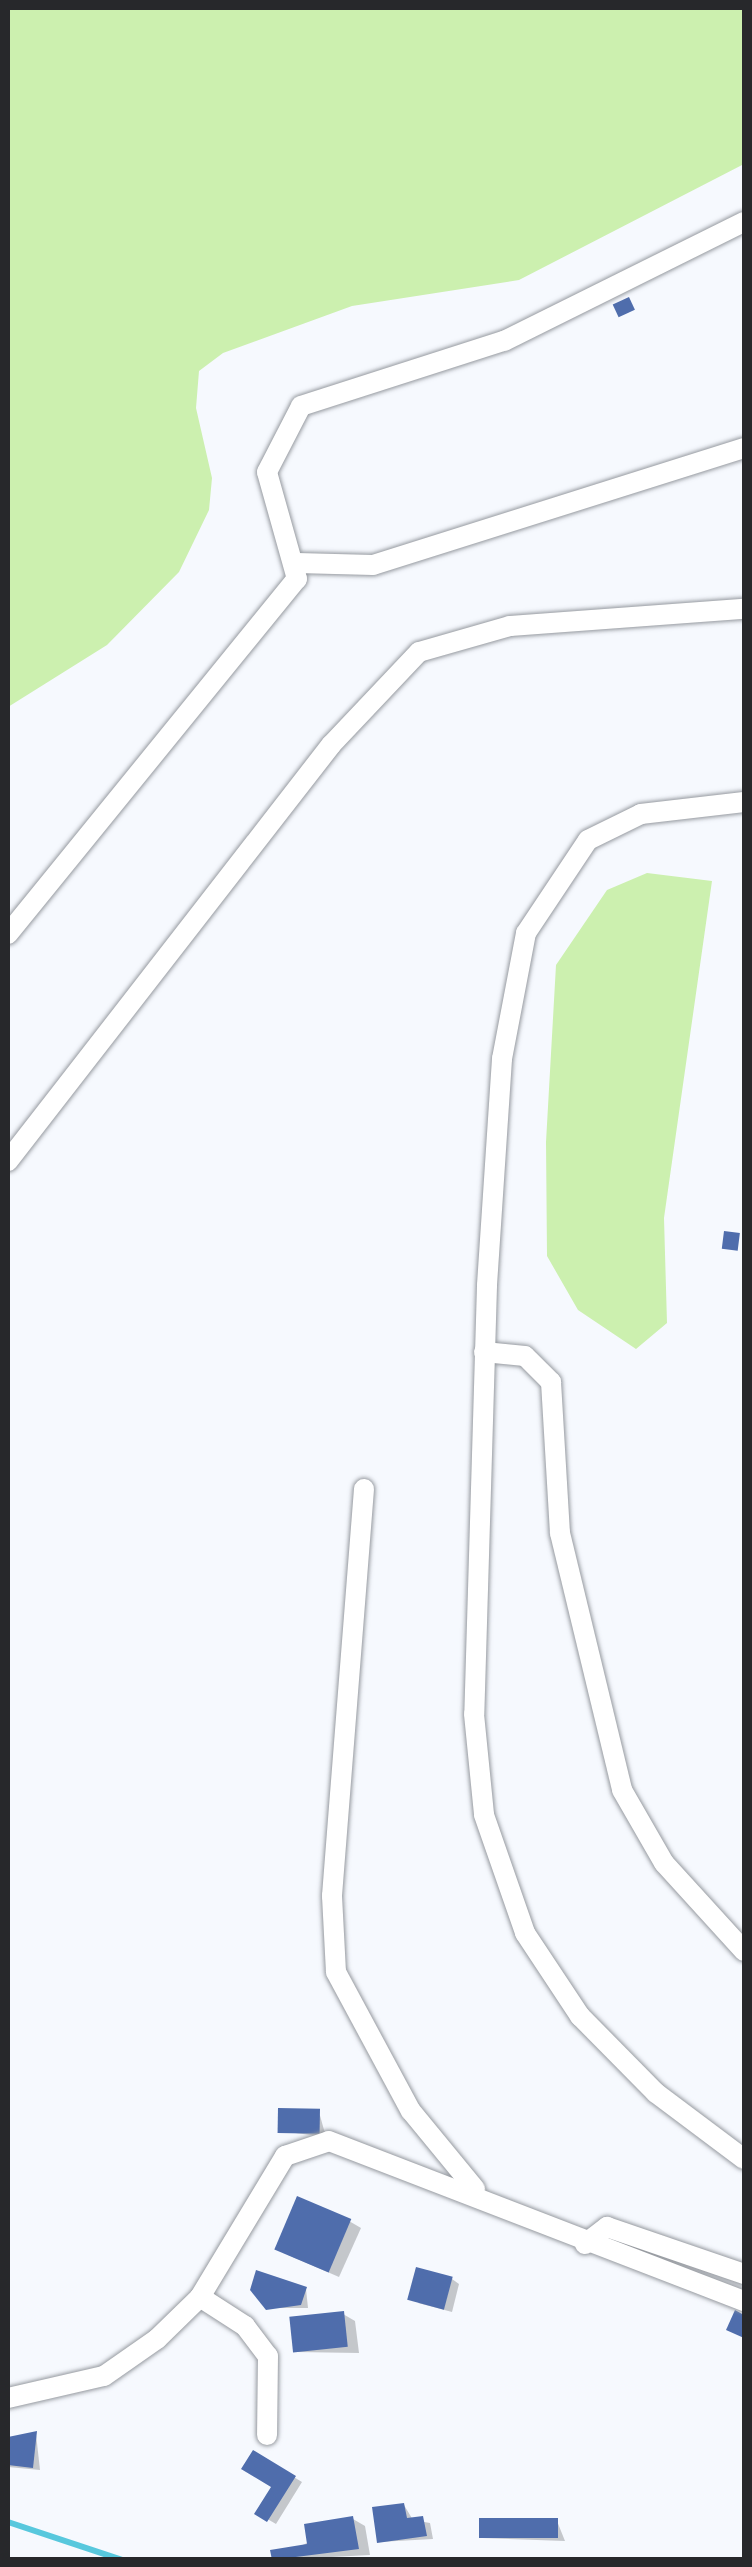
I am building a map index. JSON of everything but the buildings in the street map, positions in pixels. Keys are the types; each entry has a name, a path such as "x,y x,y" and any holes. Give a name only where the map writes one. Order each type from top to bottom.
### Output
{"street":[{"path":"8,934 273,617 297,563 267,472 301,406 504,341 744,222"},
{"path":"297,563 373,565 744,448"},
{"path":"8,1161 331,745 418,652 510,626 744,609"},
{"path":"744,802 641,814 588,840 526,933 502,1059 484,1352 474,1714 484,1815 525,1934 580,2016 656,2094 744,2159"},
{"path":"484,1352 524,1356 550,1382 560,1533 622,1790 664,1863 744,1951"},
{"path":"364,1489 332,1896 336,1972 410,2111 452,2170 496,2206"},
{"path":"8,2398 104,2376 200,2297 262,2186 300,2146 358,2148 585,2244 744,2301"},
{"path":"585,2244 607,2227 744,2274"},
{"path":"200,2297 245,2326 268,2356 267,2435"}],"green space":[{"path":"8,8 744,8 744,164 519,280 352,306 223,353 199,371 196,408 212,478 209,510 179,572 107,645 8,707"},
{"path":"647,873 712,881 664,1218 667,1323 636,1349 578,1310 547,1256 546,1142 556,965 607,890"}],"waterway":[{"path":"8,2522 122,2560"},
{"path":"585,2560 620,2560"}]}
